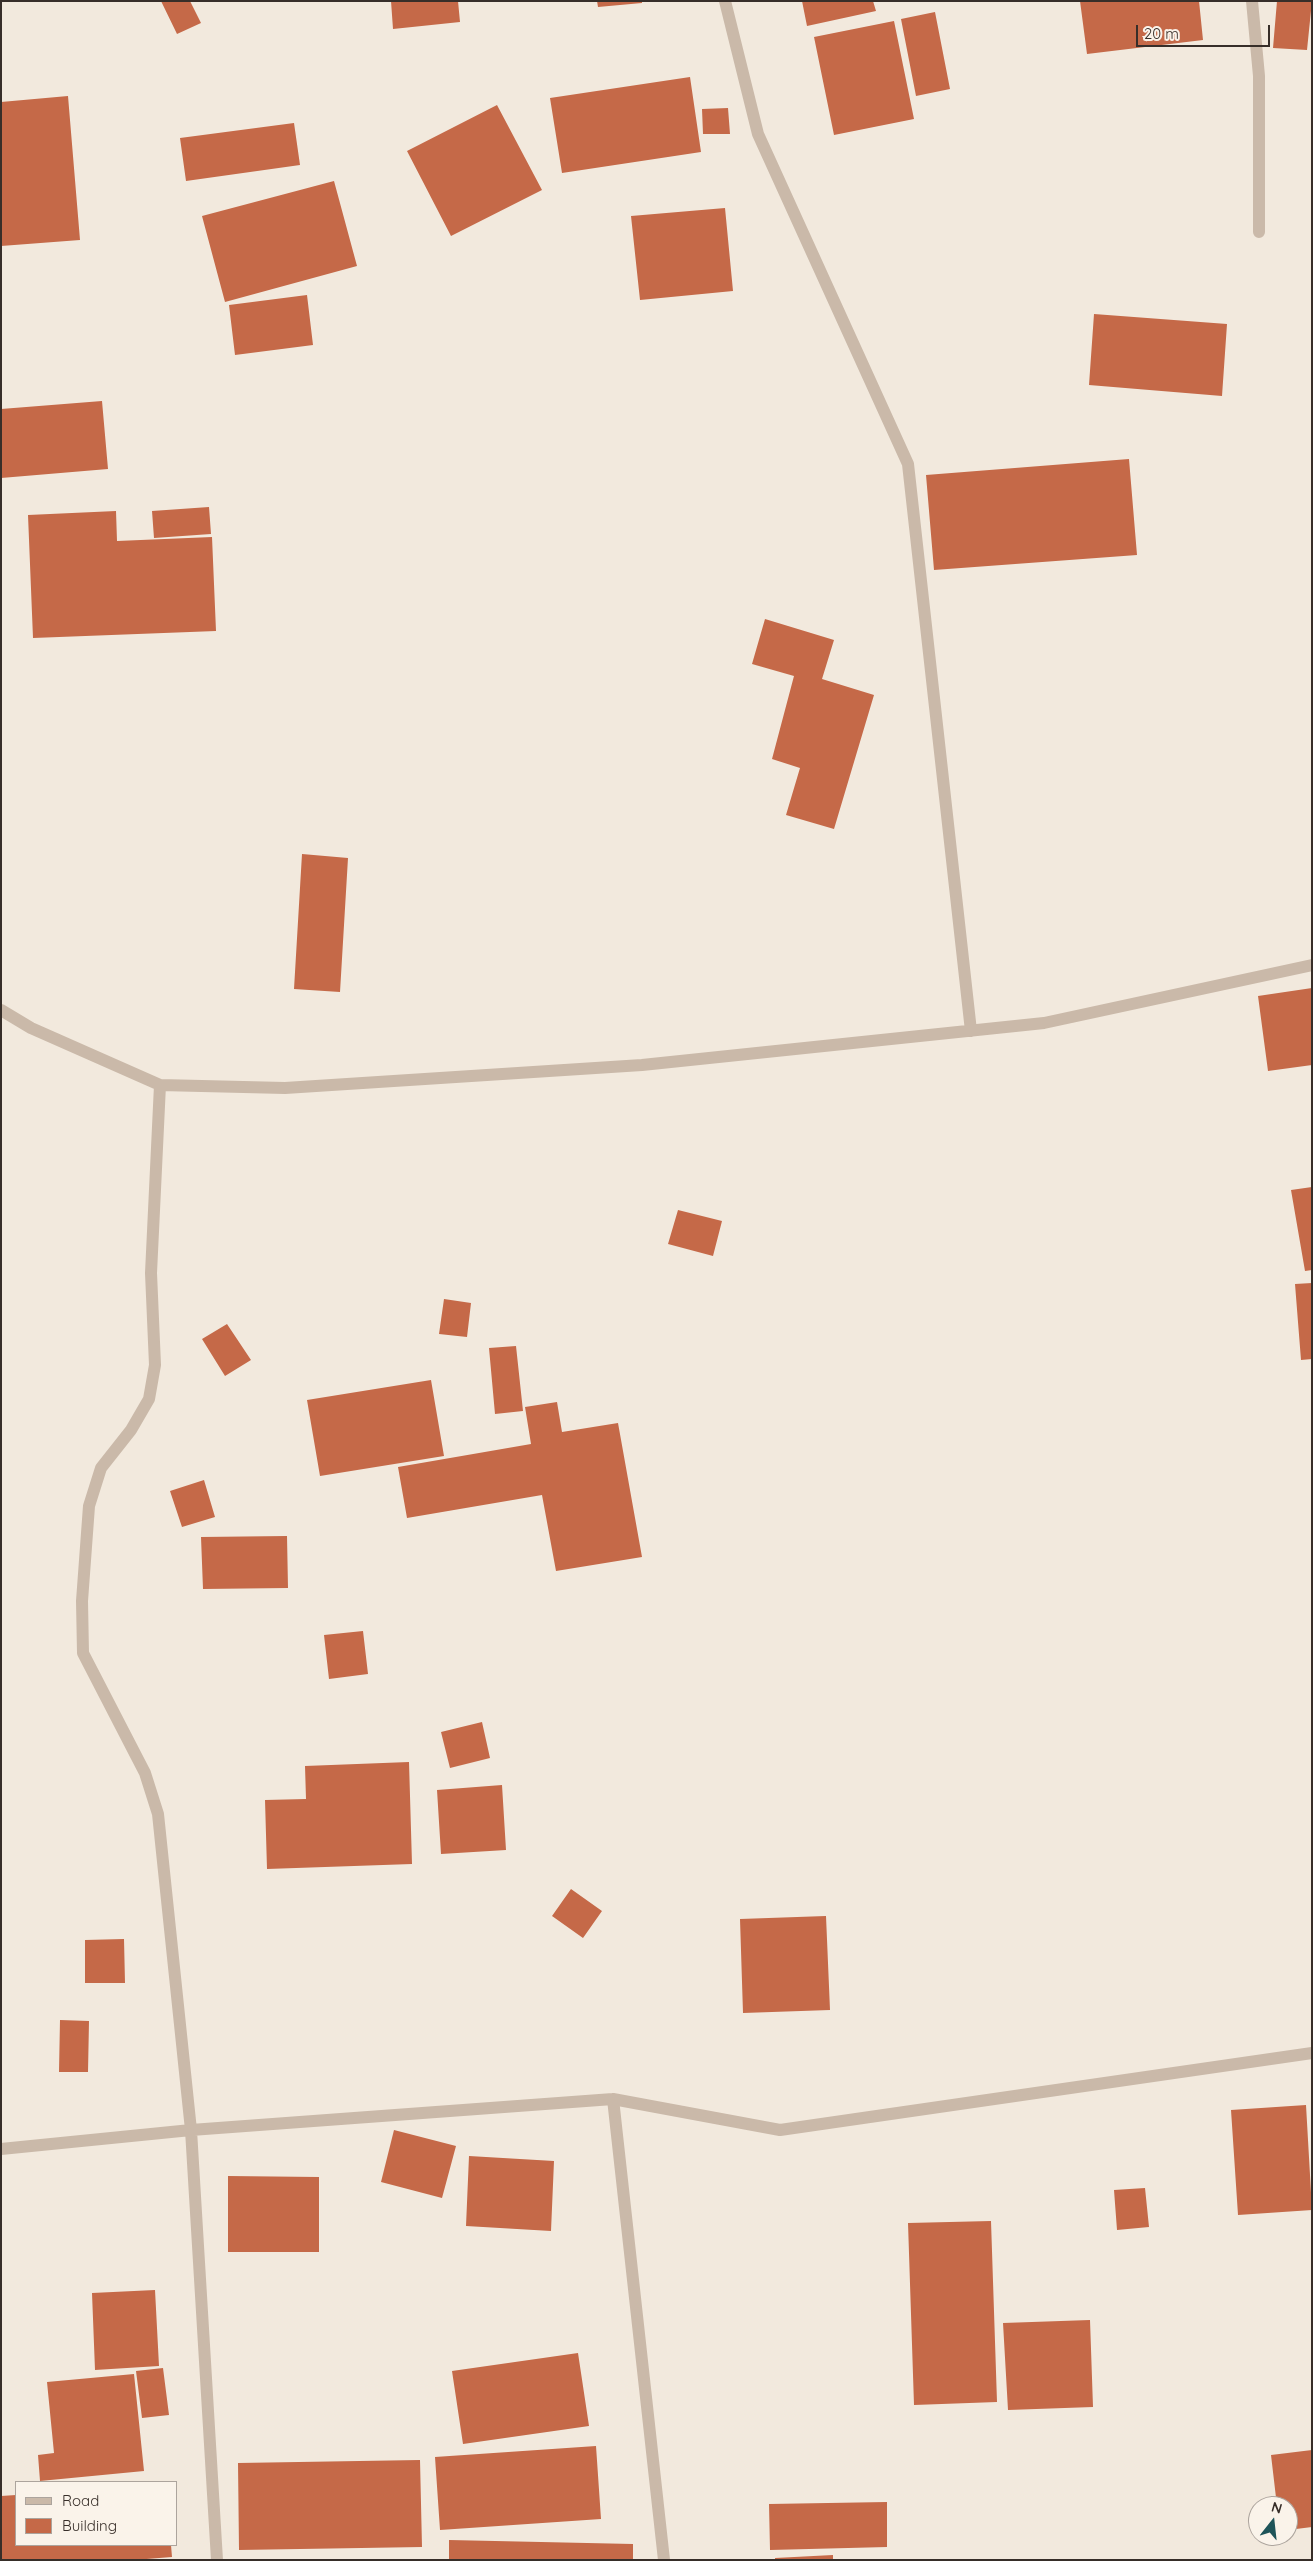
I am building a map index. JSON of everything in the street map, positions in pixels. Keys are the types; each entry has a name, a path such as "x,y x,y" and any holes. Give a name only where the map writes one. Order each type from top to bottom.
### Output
{"street":[{"path":"725,1 758,134 908,464 971,1031"},
{"path":"1252,1 1259,76 1259,232"},
{"path":"1,1010 31,1028 160,1085 285,1088 642,1065 971,1031 1044,1022 1312,965"},
{"path":"160,1085 151,1272 154,1365 149,1399 130,1430 101,1468 90,1506 82,1601 83,1654 145,1773 158,1814 191,2130 218,2560"},
{"path":"1,2149 191,2130 613,2099 780,2130 1312,2053"},
{"path":"613,2099 664,2560"}],"building":[{"path":"161,1 190,1 201,23 177,34"},
{"path":"391,1 458,1 460,22 393,29"},
{"path":"597,1 642,1 642,3 598,7"},
{"path":"802,1 873,1 876,11 807,26"},
{"path":"1080,1 1199,1 1203,40 1087,54"},
{"path":"1277,1 1312,1 1307,50 1273,48"},
{"path":"935,12 950,89 916,96 901,19"},
{"path":"894,21 914,119 834,135 814,37"},
{"path":"690,77 701,152 562,173 550,98"},
{"path":"68,96 80,240 1,246 1,102"},
{"path":"497,105 542,190 451,236 407,151"},
{"path":"728,108 730,134 703,134 702,109"},
{"path":"294,123 300,165 186,181 180,138"},
{"path":"334,181 357,266 225,302 202,216"},
{"path":"725,208 733,291 640,300 631,216"},
{"path":"307,295 313,345 235,355 229,305"},
{"path":"1094,314 1227,324 1222,396 1089,385"},
{"path":"102,401 108,469 1,478 1,409"},
{"path":"1129,459 1137,555 934,570 926,475"},
{"path":"209,507 211,534 154,538 152,511"},
{"path":"116,511 117,541 212,537 216,631 33,638 28,515"},
{"path":"765,619 834,640 822,679 874,695 834,829 786,815 800,768 772,759 794,676 752,664"},
{"path":"302,854 348,858 340,992 294,989"},
{"path":"1312,988 1312,1065 1268,1071 1258,996"},
{"path":"1312,1187 1312,1270 1305,1271 1291,1190"},
{"path":"678,1210 722,1221 713,1256 668,1244"},
{"path":"1312,1283 1312,1359 1301,1360 1295,1284"},
{"path":"444,1299 471,1303 467,1337 439,1334"},
{"path":"227,1324 251,1360 225,1376 202,1339"},
{"path":"516,1346 523,1411 495,1414 489,1348"},
{"path":"431,1380 444,1456 320,1476 307,1400"},
{"path":"557,1402 562,1432 618,1423 642,1557 556,1571 542,1495 407,1518 398,1467 531,1444 525,1407"},
{"path":"204,1480 215,1517 182,1527 170,1491"},
{"path":"287,1536 288,1588 203,1589 201,1537"},
{"path":"363,1631 368,1674 329,1679 324,1635"},
{"path":"482,1722 490,1758 450,1768 441,1732"},
{"path":"409,1762 412,1864 267,1869 265,1800 306,1799 305,1766"},
{"path":"502,1785 506,1850 441,1854 437,1790"},
{"path":"571,1889 602,1911 583,1938 552,1916"},
{"path":"826,1916 830,2010 743,2013 740,1919"},
{"path":"124,1939 125,1983 85,1983 85,1940"},
{"path":"60,2020 89,2021 88,2072 59,2072"},
{"path":"1306,2105 1312,2210 1238,2215 1231,2110"},
{"path":"394,2130 456,2146 442,2198 381,2182"},
{"path":"469,2156 554,2161 551,2231 466,2226"},
{"path":"228,2176 319,2177 319,2252 228,2252"},
{"path":"1145,2188 1149,2227 1117,2230 1114,2190"},
{"path":"991,2221 997,2402 914,2405 908,2223"},
{"path":"155,2290 159,2366 95,2370 92,2293"},
{"path":"1090,2320 1093,2407 1008,2410 1003,2323"},
{"path":"578,2353 589,2426 463,2444 452,2371"},
{"path":"163,2368 169,2415 142,2418 136,2371"},
{"path":"134,2374 144,2471 40,2481 38,2455 54,2453 47,2382"},
{"path":"596,2446 601,2519 440,2530 435,2457"},
{"path":"1312,2450 1312,2527 1298,2529 1298,2496 1276,2496 1271,2455"},
{"path":"420,2460 422,2547 239,2550 238,2463"},
{"path":"15,2495 15,2546 171,2546 172,2557 134,2560 2,2560 1,2496"},
{"path":"887,2502 887,2547 770,2550 769,2504"},
{"path":"449,2540 633,2544 633,2560 449,2560"},
{"path":"833,2555 833,2560 775,2560 775,2558"}]}
